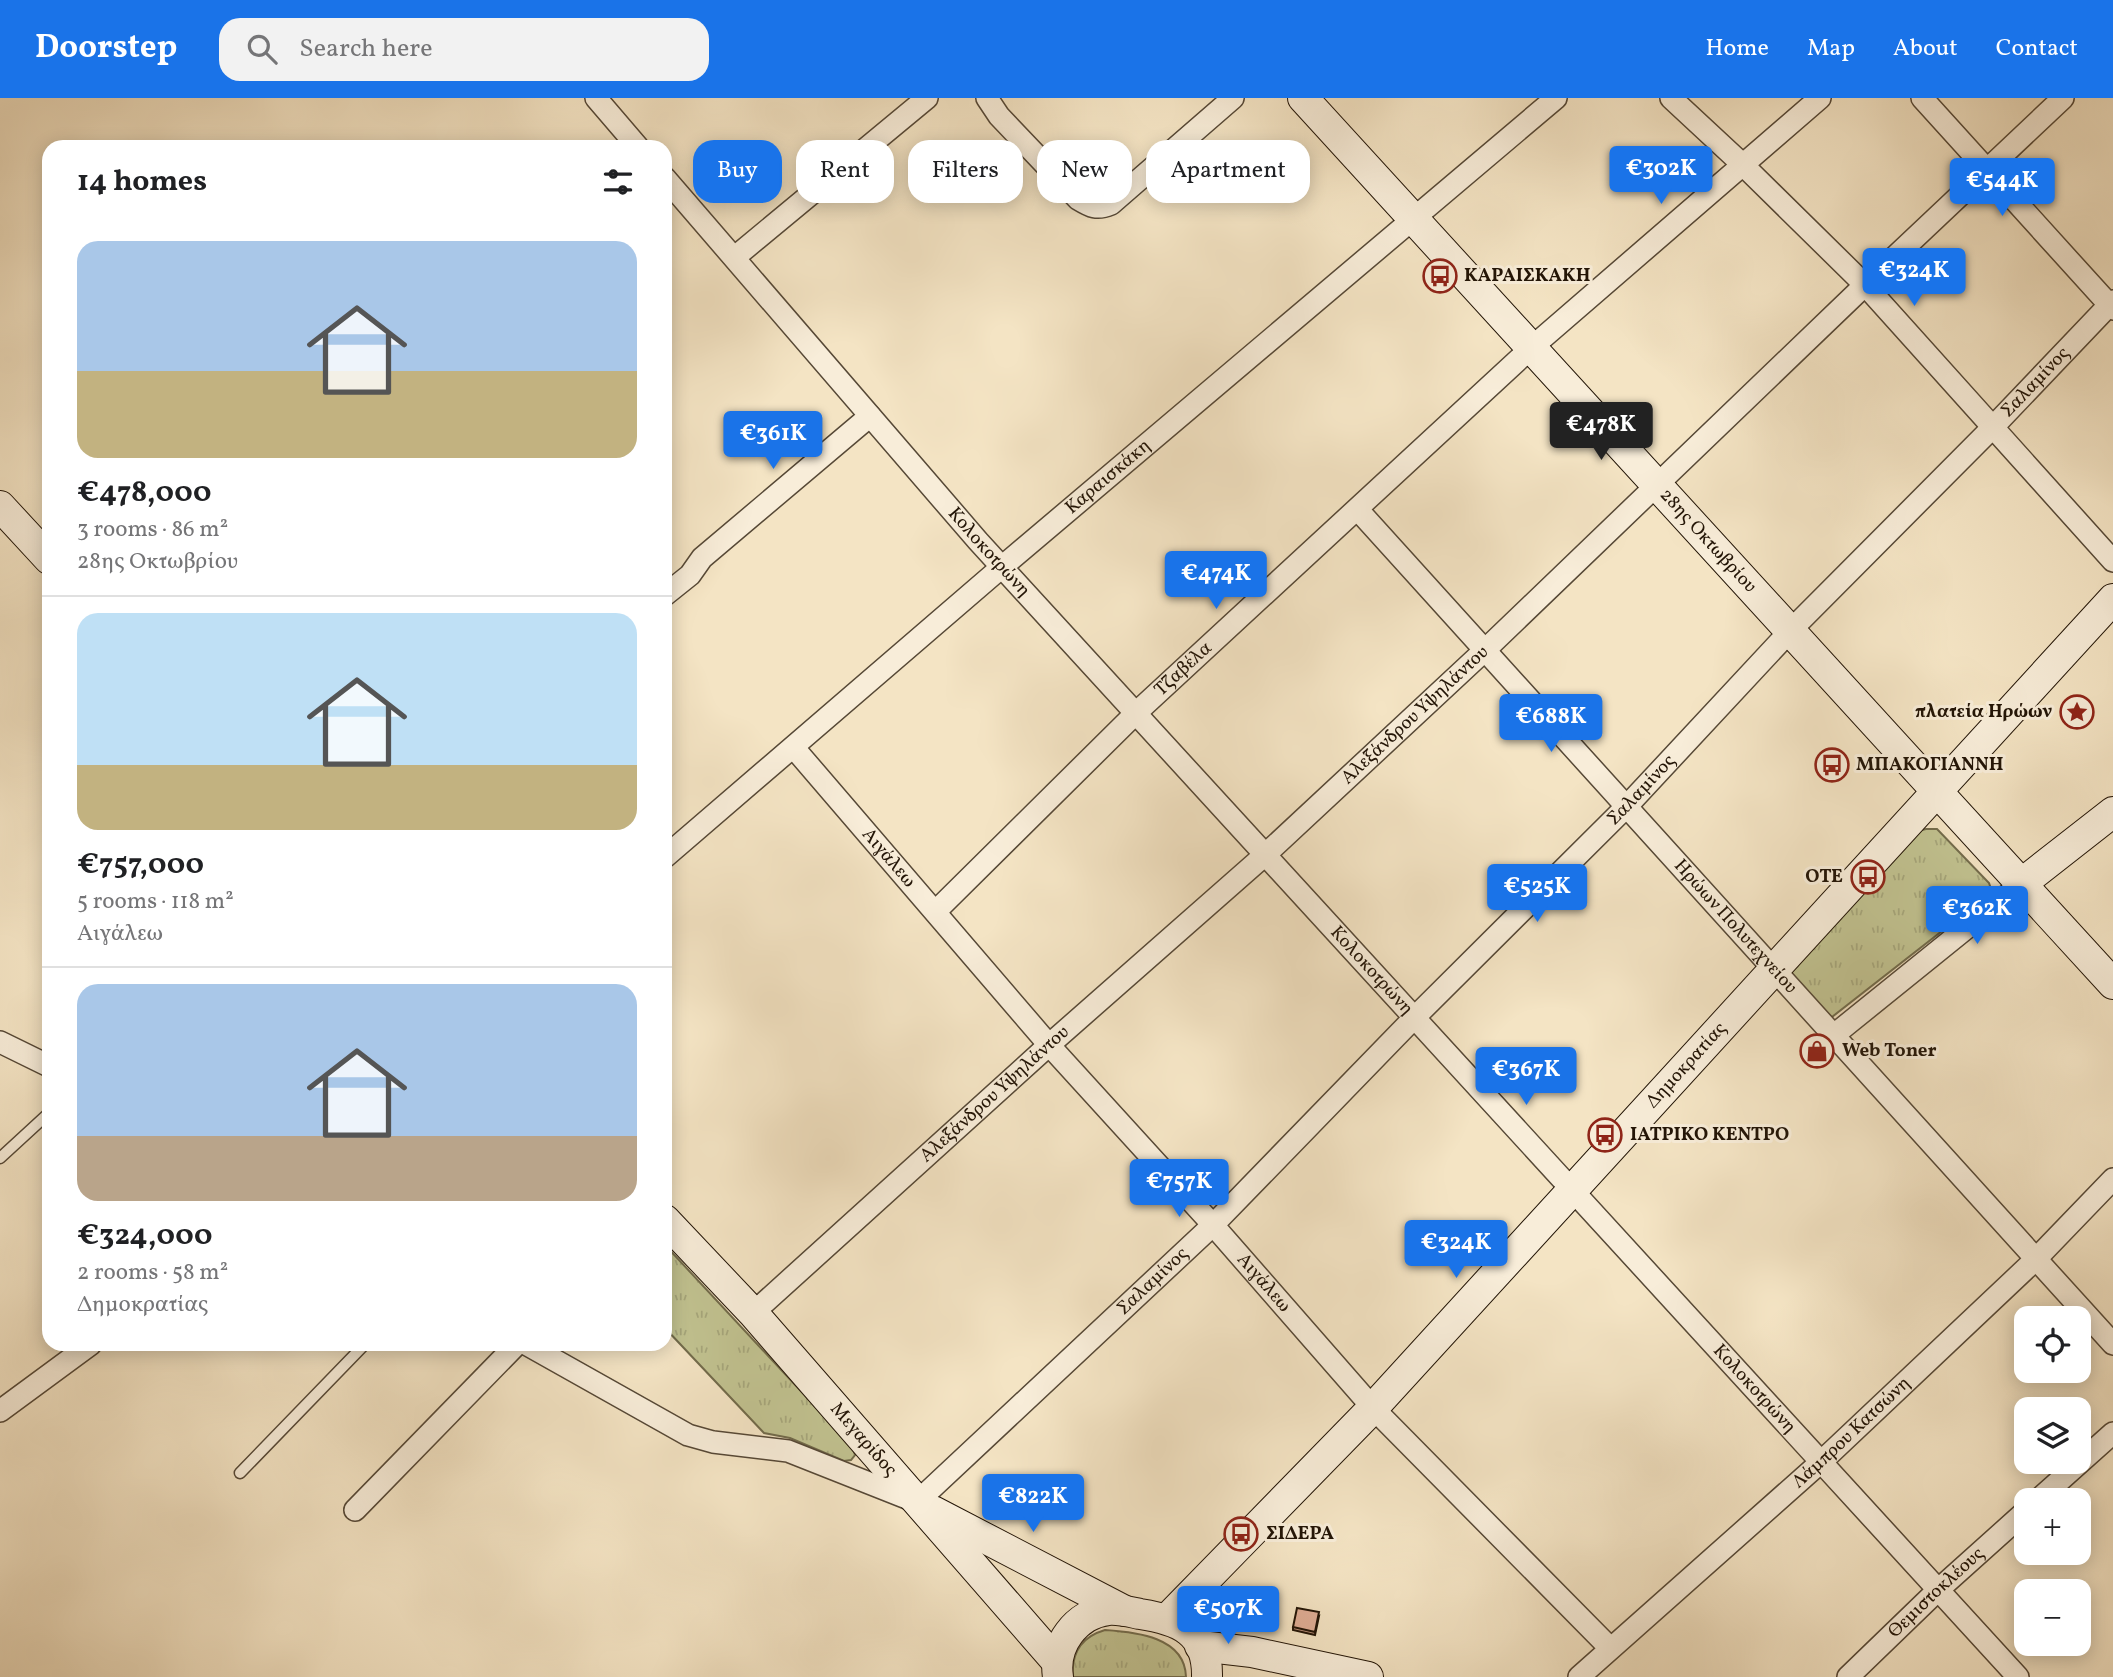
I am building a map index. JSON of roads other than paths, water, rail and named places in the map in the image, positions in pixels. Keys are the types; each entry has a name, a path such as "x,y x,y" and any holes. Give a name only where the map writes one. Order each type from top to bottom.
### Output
{"street":[{"path":"596,98 632,140"},
{"path":"734,257 927,98"},
{"path":"987,98 999,116 1078,199 1092,208 1102,208 1111,204 1233,98"},
{"name":"28ης Οκτωβρίου","path":"1303,98 2113,984"},
{"name":"Καραισκάκη","path":"672,845 794,748 1003,566 1556,98"},
{"path":"1671,98 1742,163 1865,285 2113,561"},
{"name":"Τζαβέλα","path":"936,911 1137,712 1531,348 1820,98"},
{"path":"1922,98 2112,305"},
{"name":"Αλεξάνδρου Υψηλάντου","path":"753,1313 1049,1045 1266,854 1485,650 2063,98"},
{"name":"Κολοκοτρώνη","path":"672,186 978,541 2018,1677"},
{"name":"Σαλαμίνος","path":"917,1502 1213,1225 1415,1017 1627,806 1790,631 2112,305"},
{"path":"672,590 690,575 702,558 870,416"},
{"path":"0,506 42,551"},
{"name":"Ηρώων Πολυτεχνείου","path":"1358,510 2113,1344"},
{"name":"Δημοκρατίας","path":"1168,1618 1373,1408 2113,598"},
{"name":"Αιγάλεω","path":"794,748 1049,1045 1213,1225 1373,1408 1609,1648"},
{"path":"1833,1035 2113,812"},
{"path":"0,1042 42,1063"},
{"name":"Λάμπρου Κατσώνη","path":"1579,1677 1821,1462 2036,1259 2113,1179"},
{"name":"Μεγαρίδος","path":"672,1227 753,1313 1058,1669"},
{"path":"0,1411 81,1351"},
{"path":"355,1510 510,1351"},
{"path":"538,1351 688,1435 713,1442 788,1451 917,1502 1125,1611"},
{"path":"2051,1488 2113,1433"},
{"name":"Θεμιστοκλέους","path":"1848,1677 2014,1522"},
{"path":"1058,1669 1064,1640 1077,1624 1097,1613 1125,1611 1168,1618 1185,1628 1200,1646 1207,1677"},
{"path":"1200,1646 1252,1652 1368,1677"}],"lane":[{"path":"0,1158 42,1120"},
{"path":"240,1473 358,1351"}],"place":[{"name":"ΚΑΡΑΙΣΚΑΚΗ","path":"1440,276"},
{"name":"πλατεία Ηρώων","path":"2077,712"},
{"name":"ΜΠΑΚΟΓΙΑΝΝΗ","path":"1832,765"},
{"name":"ΟΤΕ","path":"1868,877"},
{"name":"Web Toner","path":"1817,1051"},
{"name":"ΙΑΤΡΙΚΟ ΚΕΝΤΡΟ","path":"1605,1135"},
{"name":"ΣΙΔΕΡΑ","path":"1241,1534"}]}
